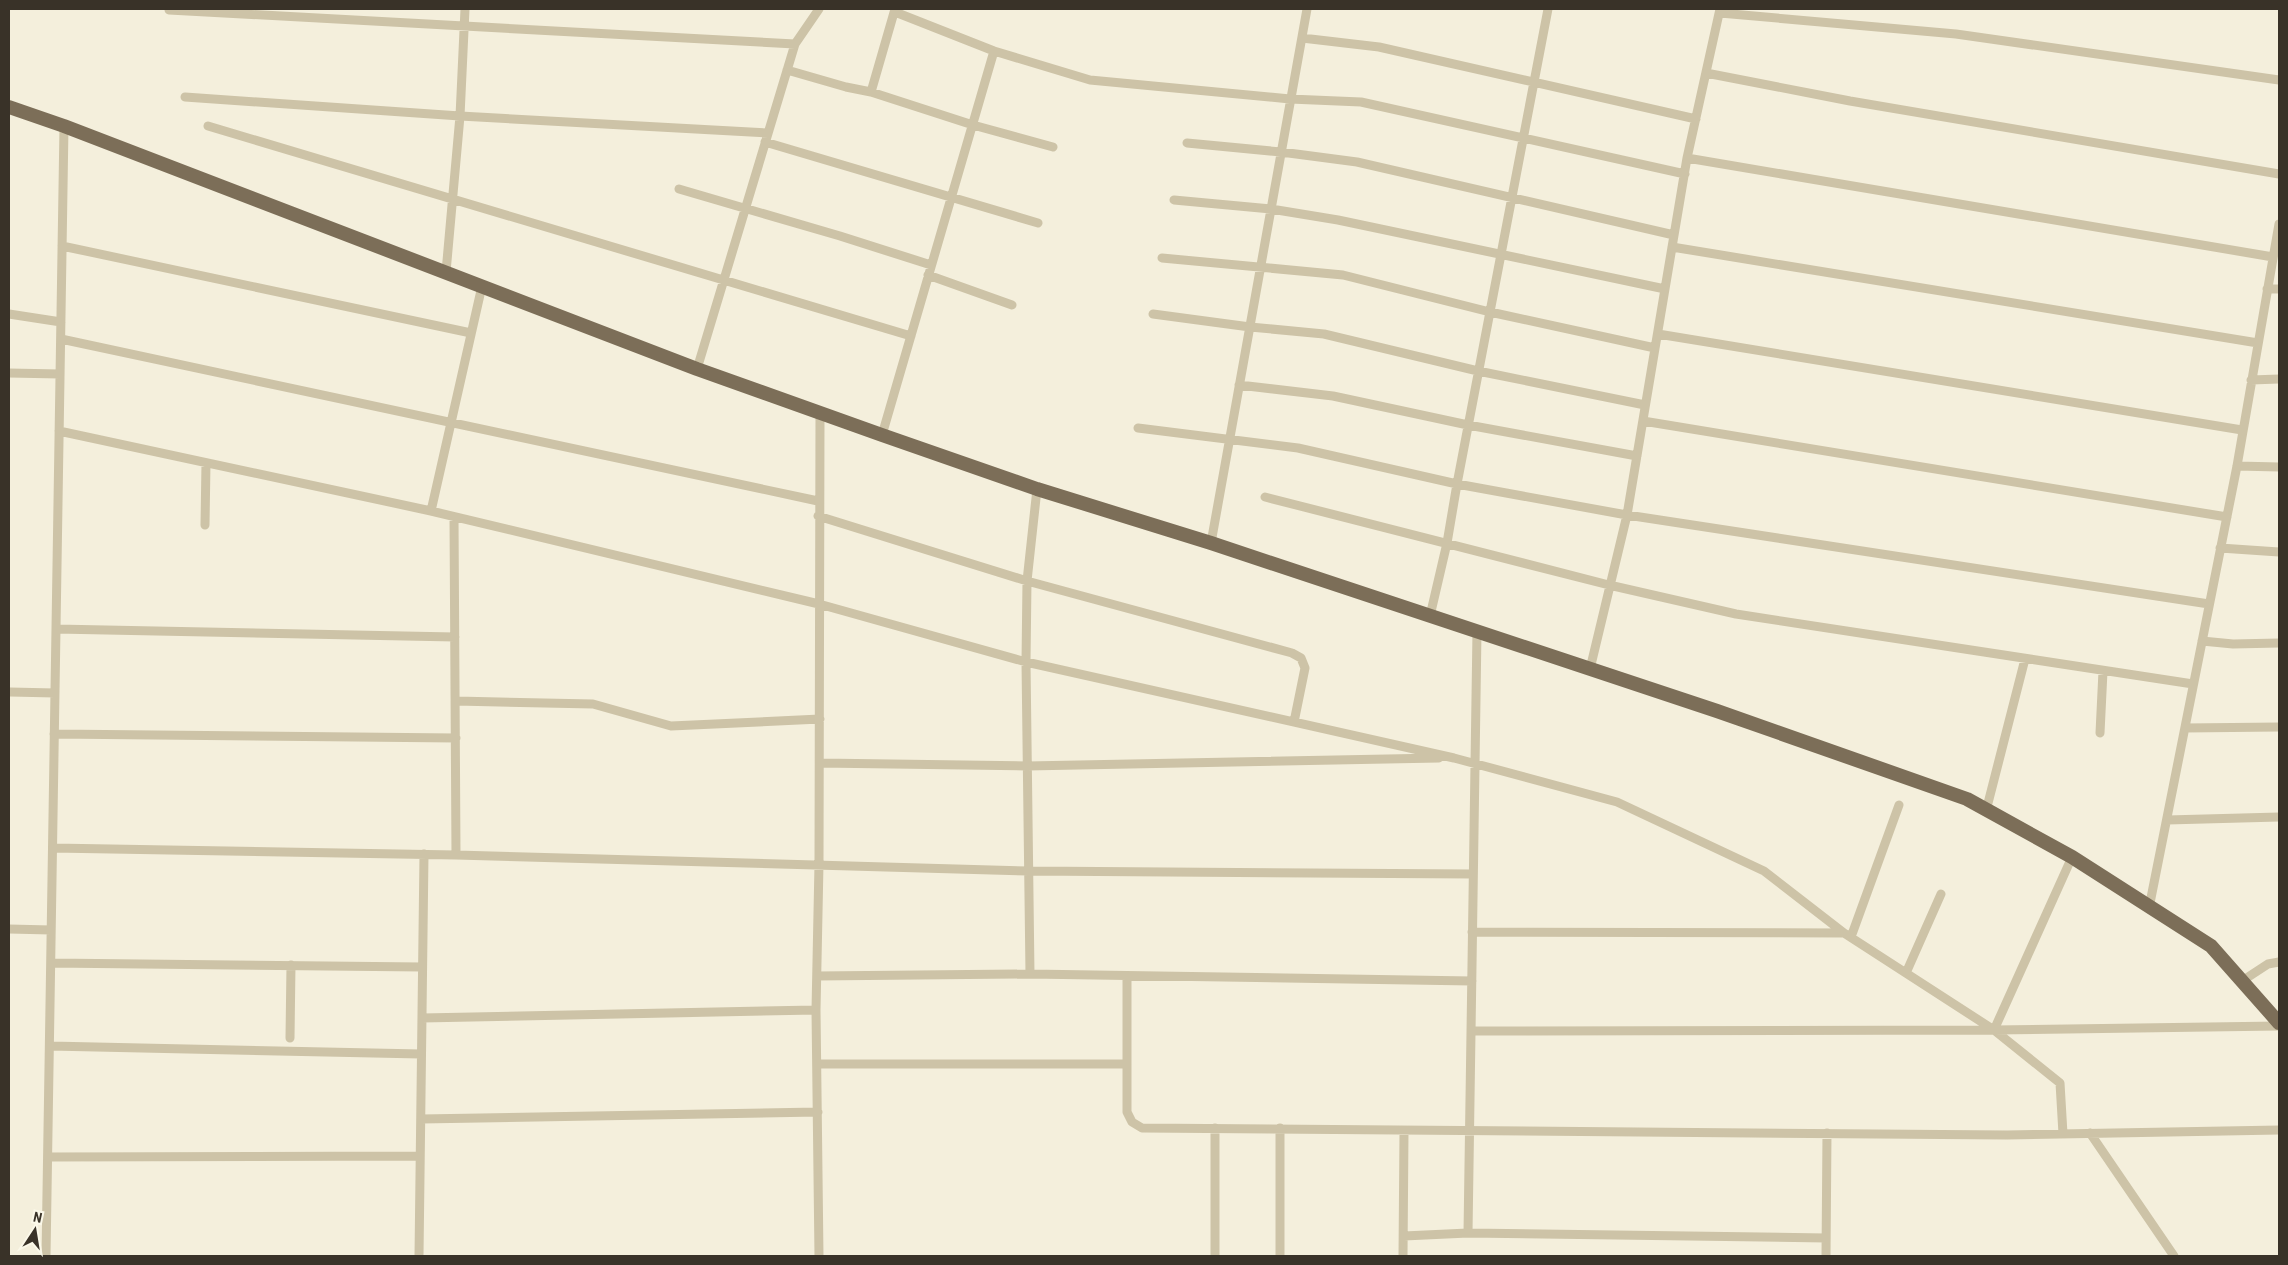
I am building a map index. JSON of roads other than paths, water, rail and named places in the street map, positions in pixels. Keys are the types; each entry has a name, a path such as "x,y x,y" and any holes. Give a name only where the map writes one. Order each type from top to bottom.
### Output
{"main road":[{"path":"9,107 64,126 697,369 1037,490 1211,543 1477,631 1717,711 1957,796 2072,857 2211,946 2279,1024"}],"street":[{"path":"446,272 460,116 465,9"},
{"path":"697,369 795,44 819,9"},
{"path":"1211,543 1307,9"},
{"path":"1430,616 1447,543 1478,371 1548,9"},
{"path":"169,10 795,44"},
{"path":"871,92 895,10 994,51 1090,80 1290,99 1361,102 1685,174"},
{"path":"1590,669 1627,515 1687,158 1720,11 1956,34 2279,80"},
{"path":"1302,38 1379,47 1696,119"},
{"path":"882,435 994,51"},
{"path":"787,70 871,92 973,126 1053,147"},
{"path":"1706,73 1850,101 2279,174"},
{"path":"185,97 767,137 951,197 1038,223"},
{"path":"46,1256 64,126"},
{"path":"208,126 911,336"},
{"path":"1187,143 1281,152 1356,162 1674,234"},
{"path":"1687,158 2273,257"},
{"path":"679,189 931,265"},
{"path":"1174,200 1271,209 1338,220 1665,290"},
{"path":"2149,908 2237,466 2279,224"},
{"path":"62,246 471,333"},
{"path":"1672,247 2258,343"},
{"path":"1162,258 1343,275 1490,312 1655,348"},
{"path":"928,275 1012,305"},
{"path":"431,511 482,286"},
{"path":"2268,290 2279,289"},
{"path":"9,314 61,322"},
{"path":"1153,314 1250,327 1324,334 1478,371 1645,406"},
{"path":"1658,334 2242,430"},
{"path":"61,339 818,501"},
{"path":"9,373 60,374"},
{"path":"2251,380 2279,380"},
{"path":"1239,385 1332,396 1468,425 1637,456"},
{"path":"819,1256 816,1010 820,764 818,501 820,413"},
{"path":"1643,421 2227,517"},
{"path":"1138,428 1298,448 1457,484 1627,515 2209,604"},
{"path":"59,431 431,511 819,604 1026,662 1454,758 1618,802 1764,871 1847,935 1994,1030 2060,1083 2063,1134"},
{"path":"205,525 206,463"},
{"path":"2237,466 2279,467"},
{"path":"1030,974 1026,662 1027,581 1037,490"},
{"path":"1266,497 1609,585 1736,614 2193,684"},
{"path":"818,516 1027,581 1292,653 1301,658 1304,668 1294,722"},
{"path":"454,517 456,855"},
{"path":"2220,548 2279,552"},
{"path":"56,629 455,637"},
{"path":"1468,1233 1477,631"},
{"path":"2202,641 2233,644 2279,642"},
{"path":"1986,810 2025,659"},
{"path":"2100,733 2104,671"},
{"path":"10,692 55,693"},
{"path":"456,701 594,704 671,726 820,719"},
{"path":"2185,728 2279,727"},
{"path":"54,734 456,738"},
{"path":"820,764 1027,766 1454,758"},
{"path":"1847,935 1898,805"},
{"path":"2167,820 2279,817"},
{"path":"53,848 424,854 1029,871 1473,874"},
{"path":"419,1256 424,854"},
{"path":"1994,1030 2072,857"},
{"path":"1906,973 1941,894"},
{"path":"9,929 51,930"},
{"path":"1472,932 1847,935"},
{"path":"2242,981 2268,964 2279,962"},
{"path":"51,963 422,967"},
{"path":"290,1038 291,965"},
{"path":"817,976 1030,974 1472,981"},
{"path":"1127,976 1127,1112 1132,1122 1142,1128 2063,1134 2279,1130"},
{"path":"422,1018 816,1010"},
{"path":"1471,1030 1994,1030 2279,1024"},
{"path":"50,1046 421,1054"},
{"path":"817,1064 1128,1064"},
{"path":"421,1119 818,1112"},
{"path":"1214,1128 1214,1256"},
{"path":"1280,1128 1280,1256"},
{"path":"1403,1256 1404,1131"},
{"path":"1826,1256 1827,1133"},
{"path":"2090,1133 2174,1256"},
{"path":"48,1157 420,1156"},
{"path":"1404,1236 1468,1233 1826,1238"}]}
